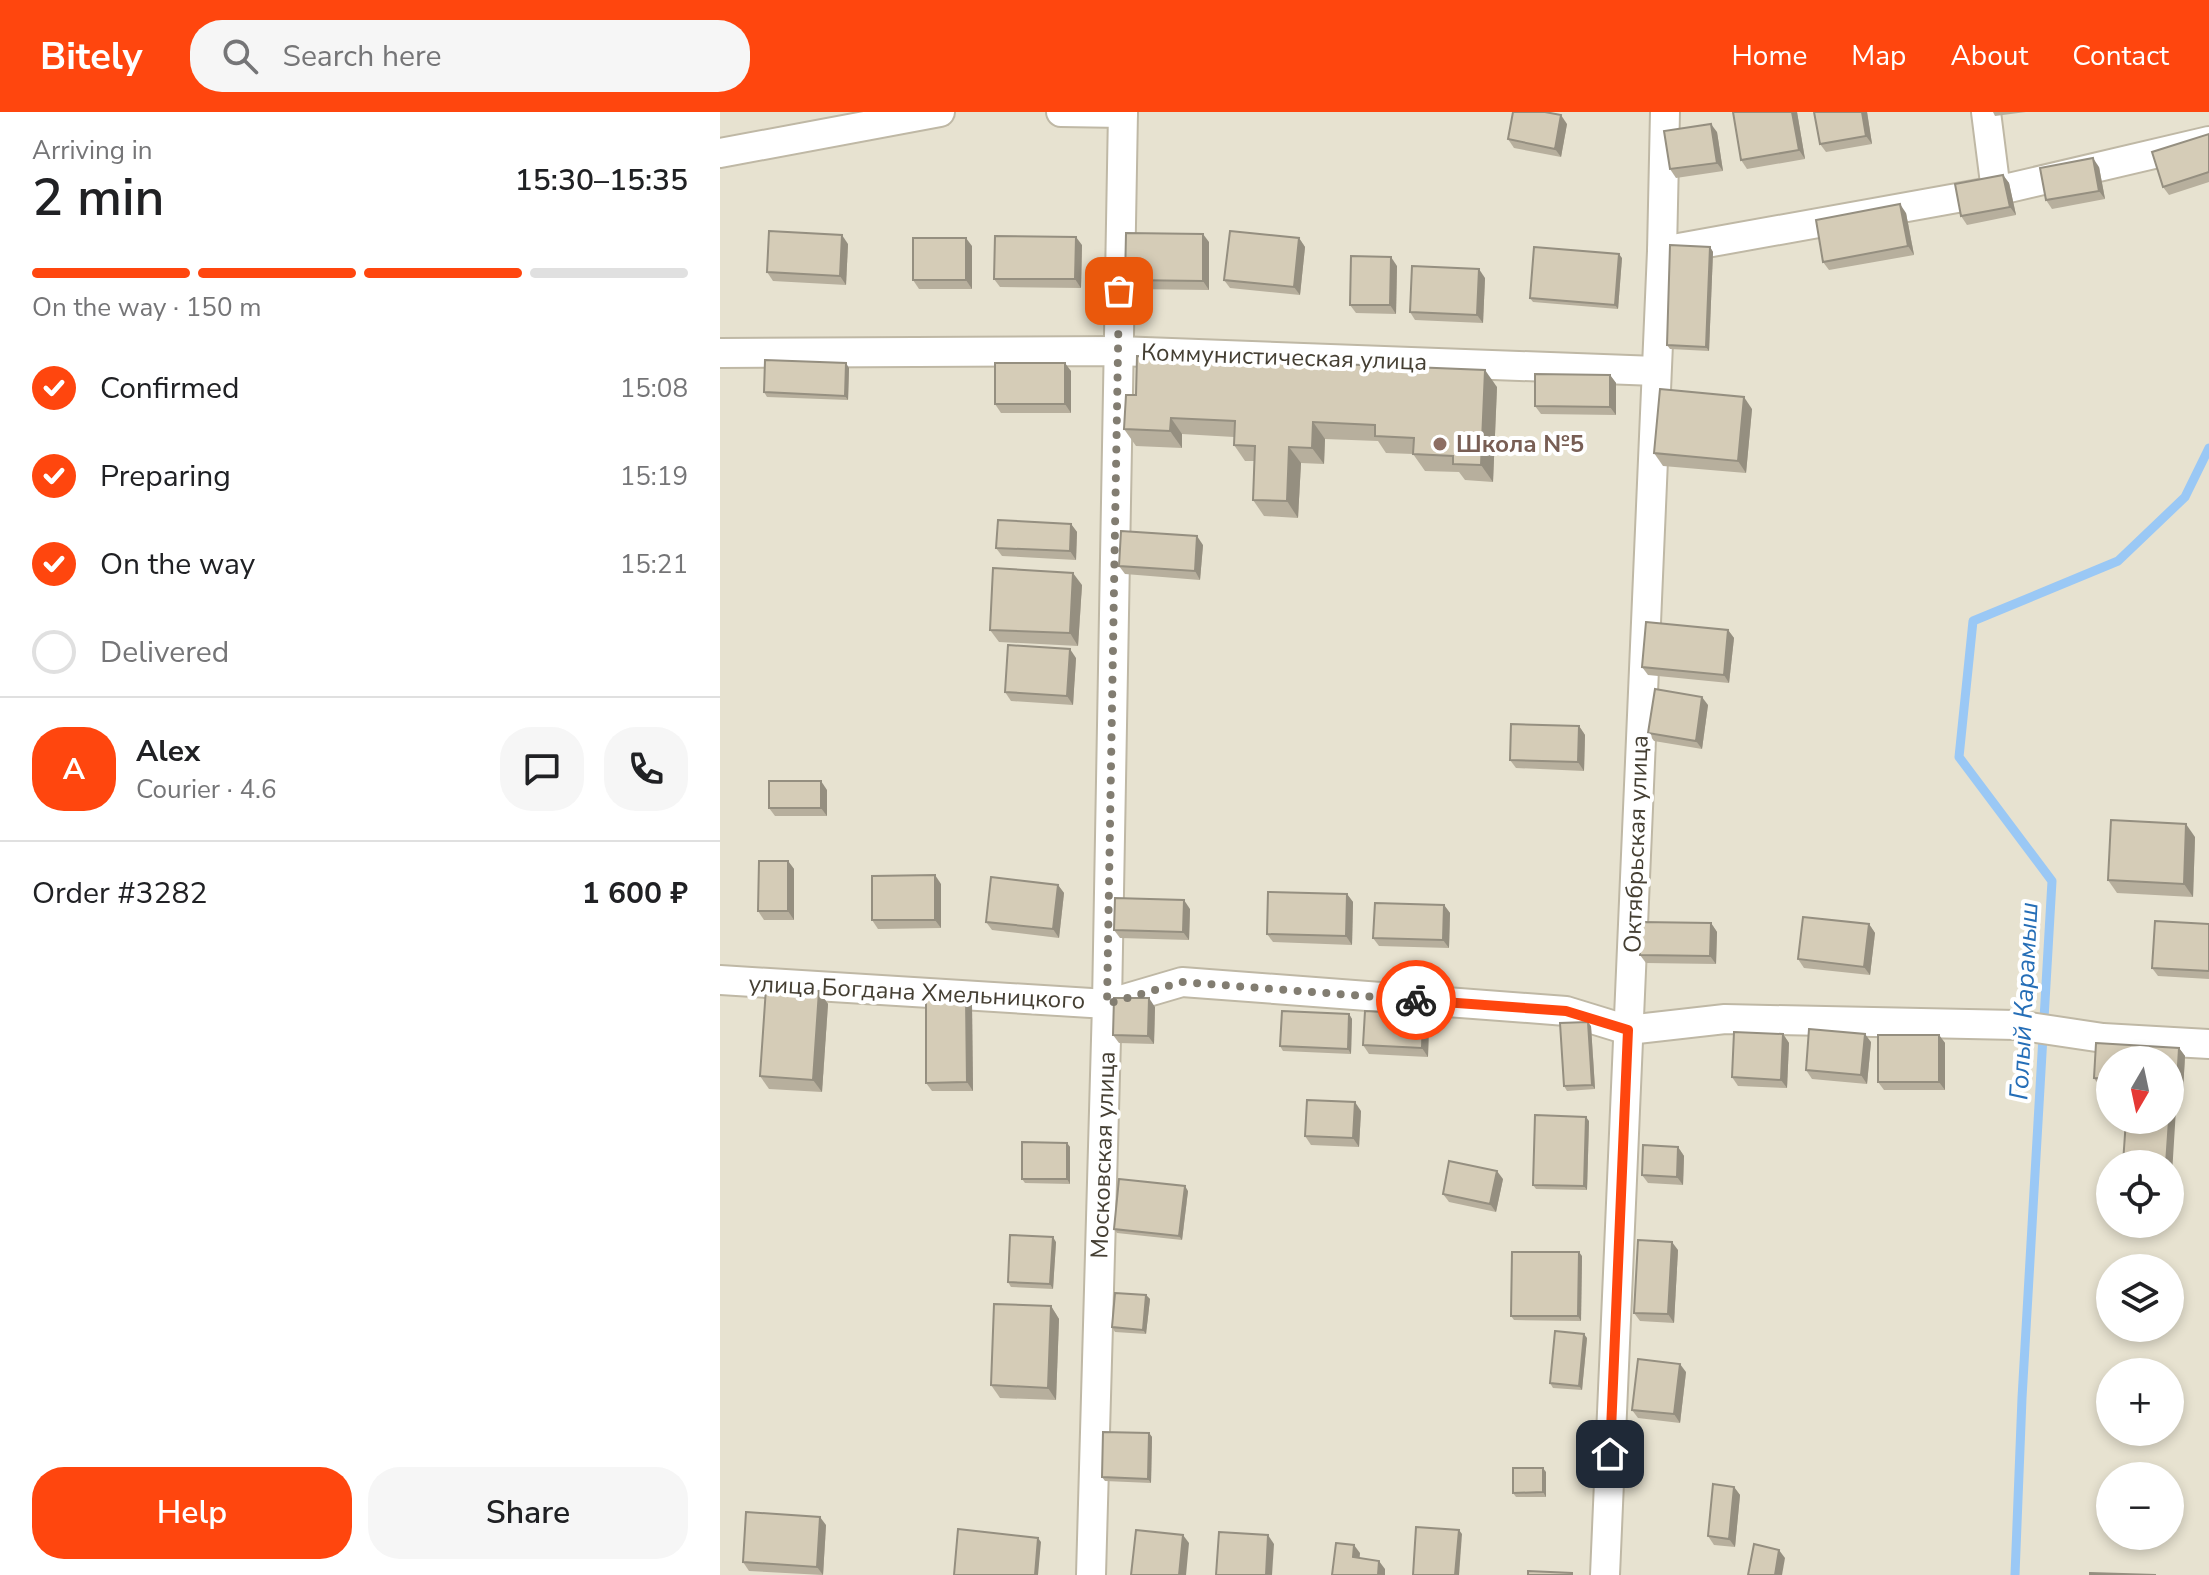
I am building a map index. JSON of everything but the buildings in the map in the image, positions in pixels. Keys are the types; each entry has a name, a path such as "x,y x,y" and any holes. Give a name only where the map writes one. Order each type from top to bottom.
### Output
{"street":[{"path":"720,153 940,112"},
{"path":"1061,112 1123,113"},
{"name":"Октябрьская улица","path":"1605,1575 1662,251 1665,112"},
{"path":"1986,112 1996,191"},
{"name":"Московская улица","path":"1091,1575 1107,1004 1123,113"},
{"path":"1662,251 1996,191 2209,141"},
{"name":"Коммунистическая улица","path":"720,353 1118,351 1656,371"},
{"name":"улица Богдана Хмельницкого","path":"720,980 1107,1004 1182,982 1566,1011 1628,1030 1725,1019 2016,1025 2103,1038 2209,1044"}],"shaded area":[{"path":"720,112 2209,112 2209,1575 720,1575"}],"waterway":[{"name":"Голый Карамыш","path":"2015,1575 2022,1398 2052,881 1959,757 1973,621 2118,561 2185,497 2209,448"}],"way so far":[{"path":"1119,291 1107,1004 1182,982 1416,1000"}],"place":[{"name":"Школа №5","path":"1440,444"}],"route":[{"path":"1416,1000 1566,1011 1628,1030 1610,1454"}]}
